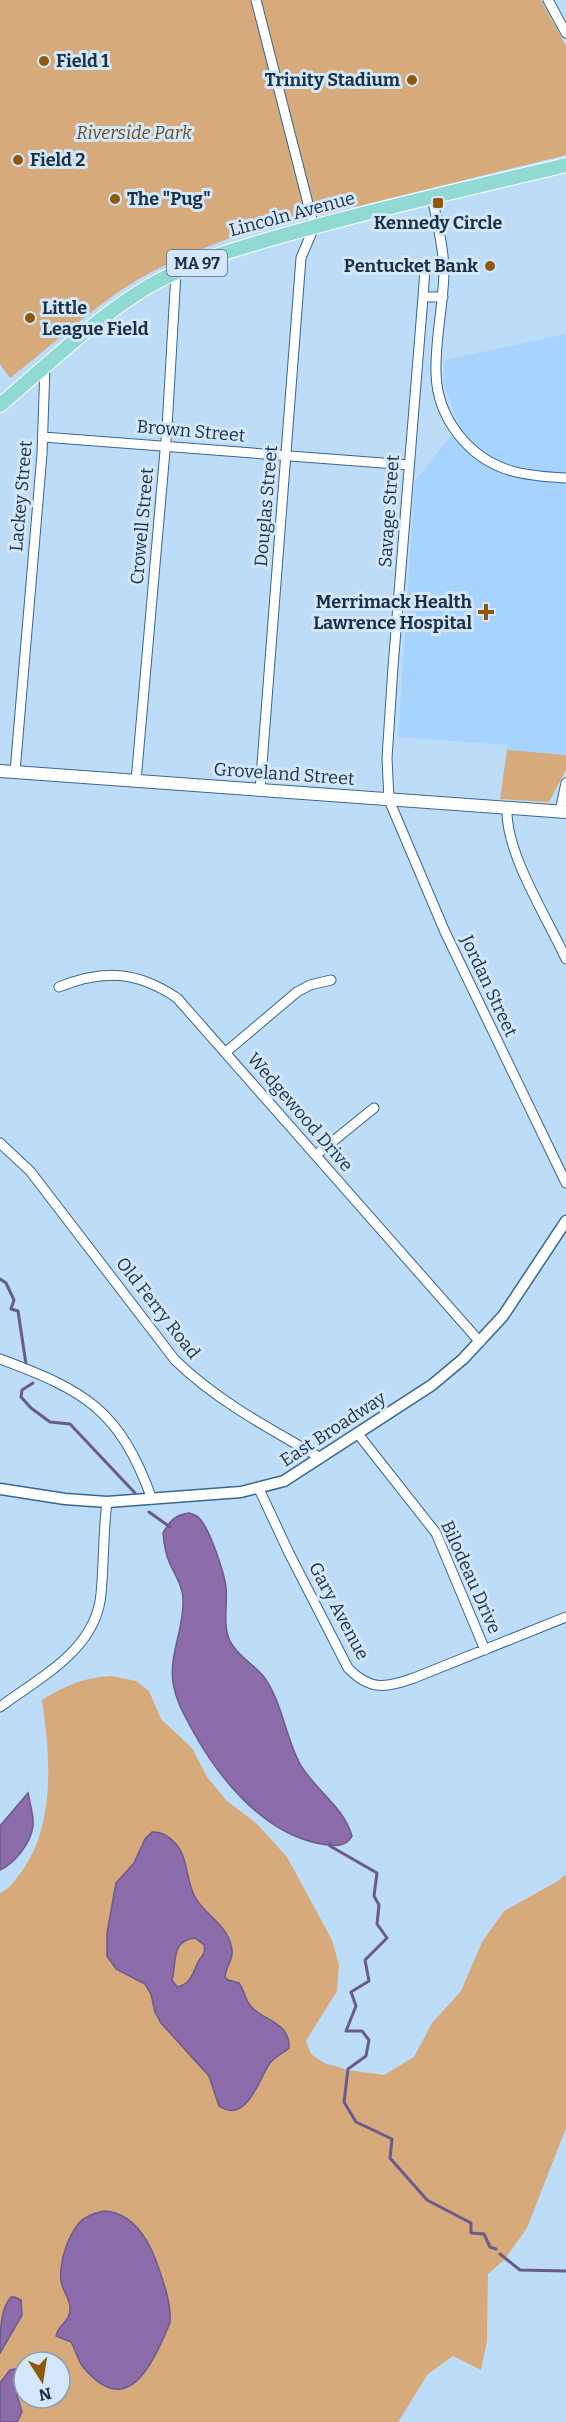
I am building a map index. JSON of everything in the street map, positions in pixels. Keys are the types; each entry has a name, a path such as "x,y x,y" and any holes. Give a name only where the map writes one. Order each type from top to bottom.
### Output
{"main road":[{"name":"Lincoln Avenue","path":"0,405 96,322 126,300 219,253 432,197 566,165"},
{"name":"Groveland Street","path":"0,771 563,811"}],"street":[{"path":"256,0 314,227"},
{"path":"548,0 566,33"},
{"path":"432,197 443,256 436,372 440,398 451,425 467,445 488,461 511,471 566,478"},
{"name":"Douglas Street","path":"260,790 301,258 314,227"},
{"name":"Savage Street","path":"389,800 387,758 389,722 425,269"},
{"name":"Crowell Street","path":"136,781 165,446 176,273"},
{"path":"423,297 442,297"},
{"name":"Lackey Street","path":"15,772 43,437 45,366"},
{"name":"Brown Street","path":"43,437 409,465"},
{"path":"563,811 566,783"},
{"name":"Jordan Street","path":"389,800 445,932 566,1183"},
{"path":"507,808 508,831 515,854 566,959"},
{"name":"Wedgewood Drive","path":"59,987 85,978 113,974 134,977 164,989 188,1008 480,1342"},
{"path":"226,1053 297,992 310,985 331,980"},
{"path":"316,1155 374,1108"},
{"name":"Old Ferry Road","path":"0,1143 30,1171 139,1315 175,1360 192,1377 226,1402 321,1458"},
{"name":"East Broadway","path":"0,1489 65,1499 107,1502 259,1489 285,1481 432,1385 480,1342 503,1316 566,1221"},
{"path":"0,1359 72,1390 104,1412 129,1448 152,1499"},
{"name":"Bilodeau Drive","path":"358,1434 436,1533 485,1650"},
{"name":"Gary Avenue","path":"259,1489 348,1668 361,1680 371,1685 396,1684 566,1617"},
{"path":"0,1707 67,1658 92,1626 101,1595 107,1502"}],"shaded area":[{"name":"Merrimack Health Lawrence Hospital","path":"566,334 566,755 507,750 507,745 398,737 415,481 459,425 443,383 445,360"},
{"path":"189,1513 198,1517 204,1524 220,1562 226,1587 226,1621 230,1641 264,1677 279,1708 299,1762 348,1825 352,1836 341,1845 326,1845 296,1837 260,1815 229,1784 216,1767 181,1709 174,1690 172,1672 182,1619 183,1594 167,1556 163,1533 173,1519"},
{"path":"28,1793 33,1818 32,1832 21,1852 11,1863 0,1870 0,1826"},
{"path":"152,1832 159,1832 176,1844 183,1856 195,1897 225,1931 231,1945 232,1954 225,1977 239,1983 254,2010 280,2026 288,2039 289,2048 272,2061 251,2097 245,2105 237,2109 229,2110 219,2106 209,2076 161,2023 145,1984 116,1969 107,1956 107,1933 116,1883 134,1863 145,1839","holes":["195,1938 204,1945 204,1952 191,1978 182,1986 177,1987 172,1980 178,1948 187,1940"]},
{"path":"104,2211 129,2220 146,2240 162,2279 170,2314 170,2323 156,2354 147,2369 126,2388 114,2389 99,2382 83,2367 71,2342 56,2336 70,2313 70,2304 62,2284 61,2274 68,2243 81,2221 90,2215"},
{"path":"11,2297 21,2300 22,2315 0,2353 3,2315"},
{"path":"12,2370 12,2410 21,2410 22,2412 17,2422 0,2422 0,2383"}],"green space":[{"name":"Riverside Park","path":"0,0 541,0 566,46 566,155 233,237 201,249 124,288 84,317 10,378 0,364"},
{"path":"507,750 566,755 566,770 549,802 500,799"},
{"path":"111,1676 136,1681 149,1691 161,1719 192,1748 207,1777 227,1801 256,1823 287,1857 332,1940 339,1965 337,1991 306,2041 311,2054 324,2063 348,2070 384,2075 414,2057 432,2023 461,1991 482,1942 504,1911 558,1881 566,1874 566,2128 527,2228 505,2259 488,2274 487,2341 481,2370 453,2356 428,2374 398,2422 0,2422 0,1893 15,1881 22,1871 41,1832 48,1788 47,1743 42,1700 59,1690 92,1678"}],"waterway":[{"path":"0,1279 6,1283 14,1300 11,1309 18,1311 26,1364"},
{"path":"33,1383 22,1390 21,1397 31,1408 50,1422 70,1424 135,1493"},
{"path":"149,1512 170,1527"},
{"path":"330,1843 330,1846 377,1873 374,1896 379,1905 377,1924 387,1938 365,1960 369,1981 351,1992 356,2006 346,2031 362,2031 369,2040 366,2056 348,2069 344,2102 356,2122 392,2139 390,2158 427,2200 471,2223 471,2233 484,2234 490,2247 496,2249"},
{"path":"500,2254 520,2270 566,2271"}],"place":[{"name":"Field 1","path":"44,61"},
{"name":"Trinity Stadium","path":"412,80"},
{"name":"Field 2","path":"18,160"},
{"name":"The \"Pug\"","path":"115,199"},
{"name":"Kennedy Circle","path":"438,203"},
{"name":"Pentucket Bank","path":"490,266"},
{"name":"Little League Field","path":"30,318"},
{"name":"Merrimack Health Lawrence Hospital","path":"486,612"}]}
